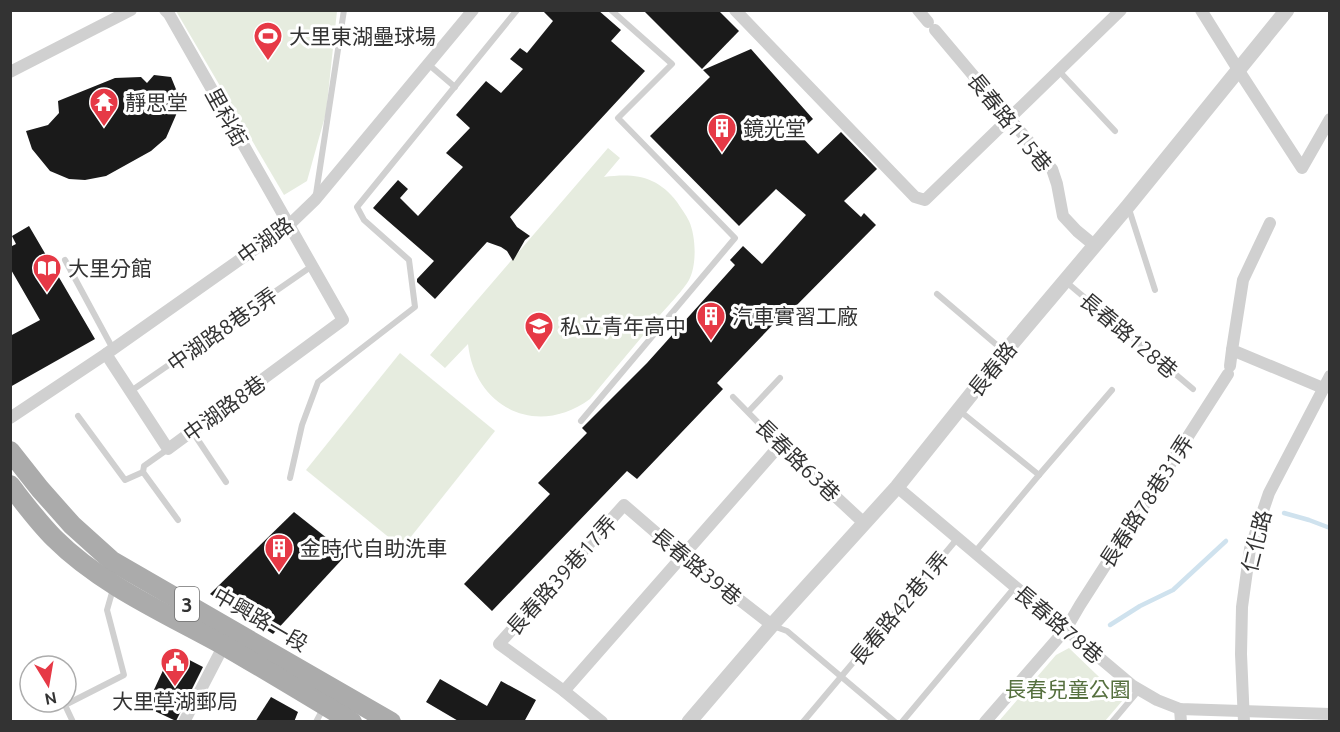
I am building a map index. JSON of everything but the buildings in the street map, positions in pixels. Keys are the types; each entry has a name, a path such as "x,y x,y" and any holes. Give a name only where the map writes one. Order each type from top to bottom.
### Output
{"main road":[{"name":"中興路一段","path":"10,451 72,525 112,561 228,638 321,714 352,722"},
{"name":"中興路一段","path":"10,485 54,538 84,564 114,585 335,688 391,722"}],"street":[{"path":"10,72 118,14 131,10"},
{"name":"里科街","path":"165,10 170,14 343,320"},
{"name":"中湖路","path":"10,418 289,225 315,200 473,10"},
{"path":"735,10 915,197 925,200 1121,10"},
{"name":"長春路115巷","path":"918,10 1052,169 1063,216 1094,245"},
{"path":"1202,10 1302,168 1329,119"},
{"name":"長春路","path":"689,722 772,625 897,487 1005,352 1128,206 1287,10"},
{"path":"1270,223 1243,280 1232,350 1323,388"},
{"name":"中湖路8巷","path":"110,351 131,392 168,449 343,320"},
{"name":"長春路78巷31弄","path":"985,722 1066,629 1229,370 1232,350"},
{"name":"仁化路","path":"1244,717 1241,654 1242,607 1251,549 1269,493 1329,376"},
{"path":"602,722 564,691 780,445"},
{"name":"長春路63巷","path":"780,445 864,523"},
{"name":"長春路78巷","path":"897,487 1133,686 1180,715 1244,717 1329,714"},
{"name":"長春路39巷","path":"624,505 682,556 772,625"},
{"name":"長春路39巷17弄","path":"564,691 499,644 624,505"},
{"path":"184,722 228,638"}],"lane":[{"path":"315,200 344,10"},
{"path":"290,478 302,425 318,382 416,307 409,260 364,220 357,207 517,10"},
{"path":"581,422 735,238 618,118 672,64 611,10"},
{"path":"428,64 455,87"},
{"path":"1058,71 1115,131"},
{"path":"1128,206 1155,290"},
{"path":"65,260 110,351"},
{"name":"中湖路8巷5弄","path":"131,392 312,266"},
{"name":"長春路128巷","path":"1065,281 1193,389"},
{"path":"937,294 1005,352"},
{"path":"748,411 780,378"},
{"path":"975,553 1112,390"},
{"name":"長春路63巷","path":"733,397 780,445"},
{"path":"958,410 1039,475"},
{"path":"78,416 125,480 143,472"},
{"path":"192,431 226,482"},
{"path":"168,449 144,466 143,472 178,520"},
{"name":"長春路42巷1弄","path":"803,722 957,539"},
{"path":"78,696 124,675 108,610 114,585"},
{"path":"902,722 1015,587"},
{"path":"772,625 787,631 895,722"},
{"path":"321,714 335,688"},
{"path":"1112,722 1138,690"}],"green space":[{"name":"大里東湖壘球場","path":"176,11 337,11 326,113 307,181 284,195"},
{"path":"608,148 620,158 604,177 645,178 662,187 682,209 693,234 695,251 692,274 680,293 590,399 570,410 550,416 530,416 512,410 496,400 483,385 473,366 468,344 445,368 430,355"},
{"path":"400,353 495,431 402,548 306,470"},
{"name":"長春兒童公園","path":"1069,648 1123,700 1105,721 999,721 1056,655"}],"waterway":[{"path":"1284,513 1330,528"},
{"path":"1110,625 1140,606 1173,590 1226,541"}],"place":[{"name":"大里東湖壘球場","path":"268,62"},
{"name":"靜思堂","path":"104,128"},
{"name":"鏡光堂","path":"722,154"},
{"name":"大里分館","path":"47,294"},
{"name":"汽車實習工廠","path":"711,342"},
{"name":"私立青年高中","path":"539,352"},
{"name":"金時代自助洗車","path":"279,574"},
{"name":"大里草湖郵局","path":"175,688"}]}
